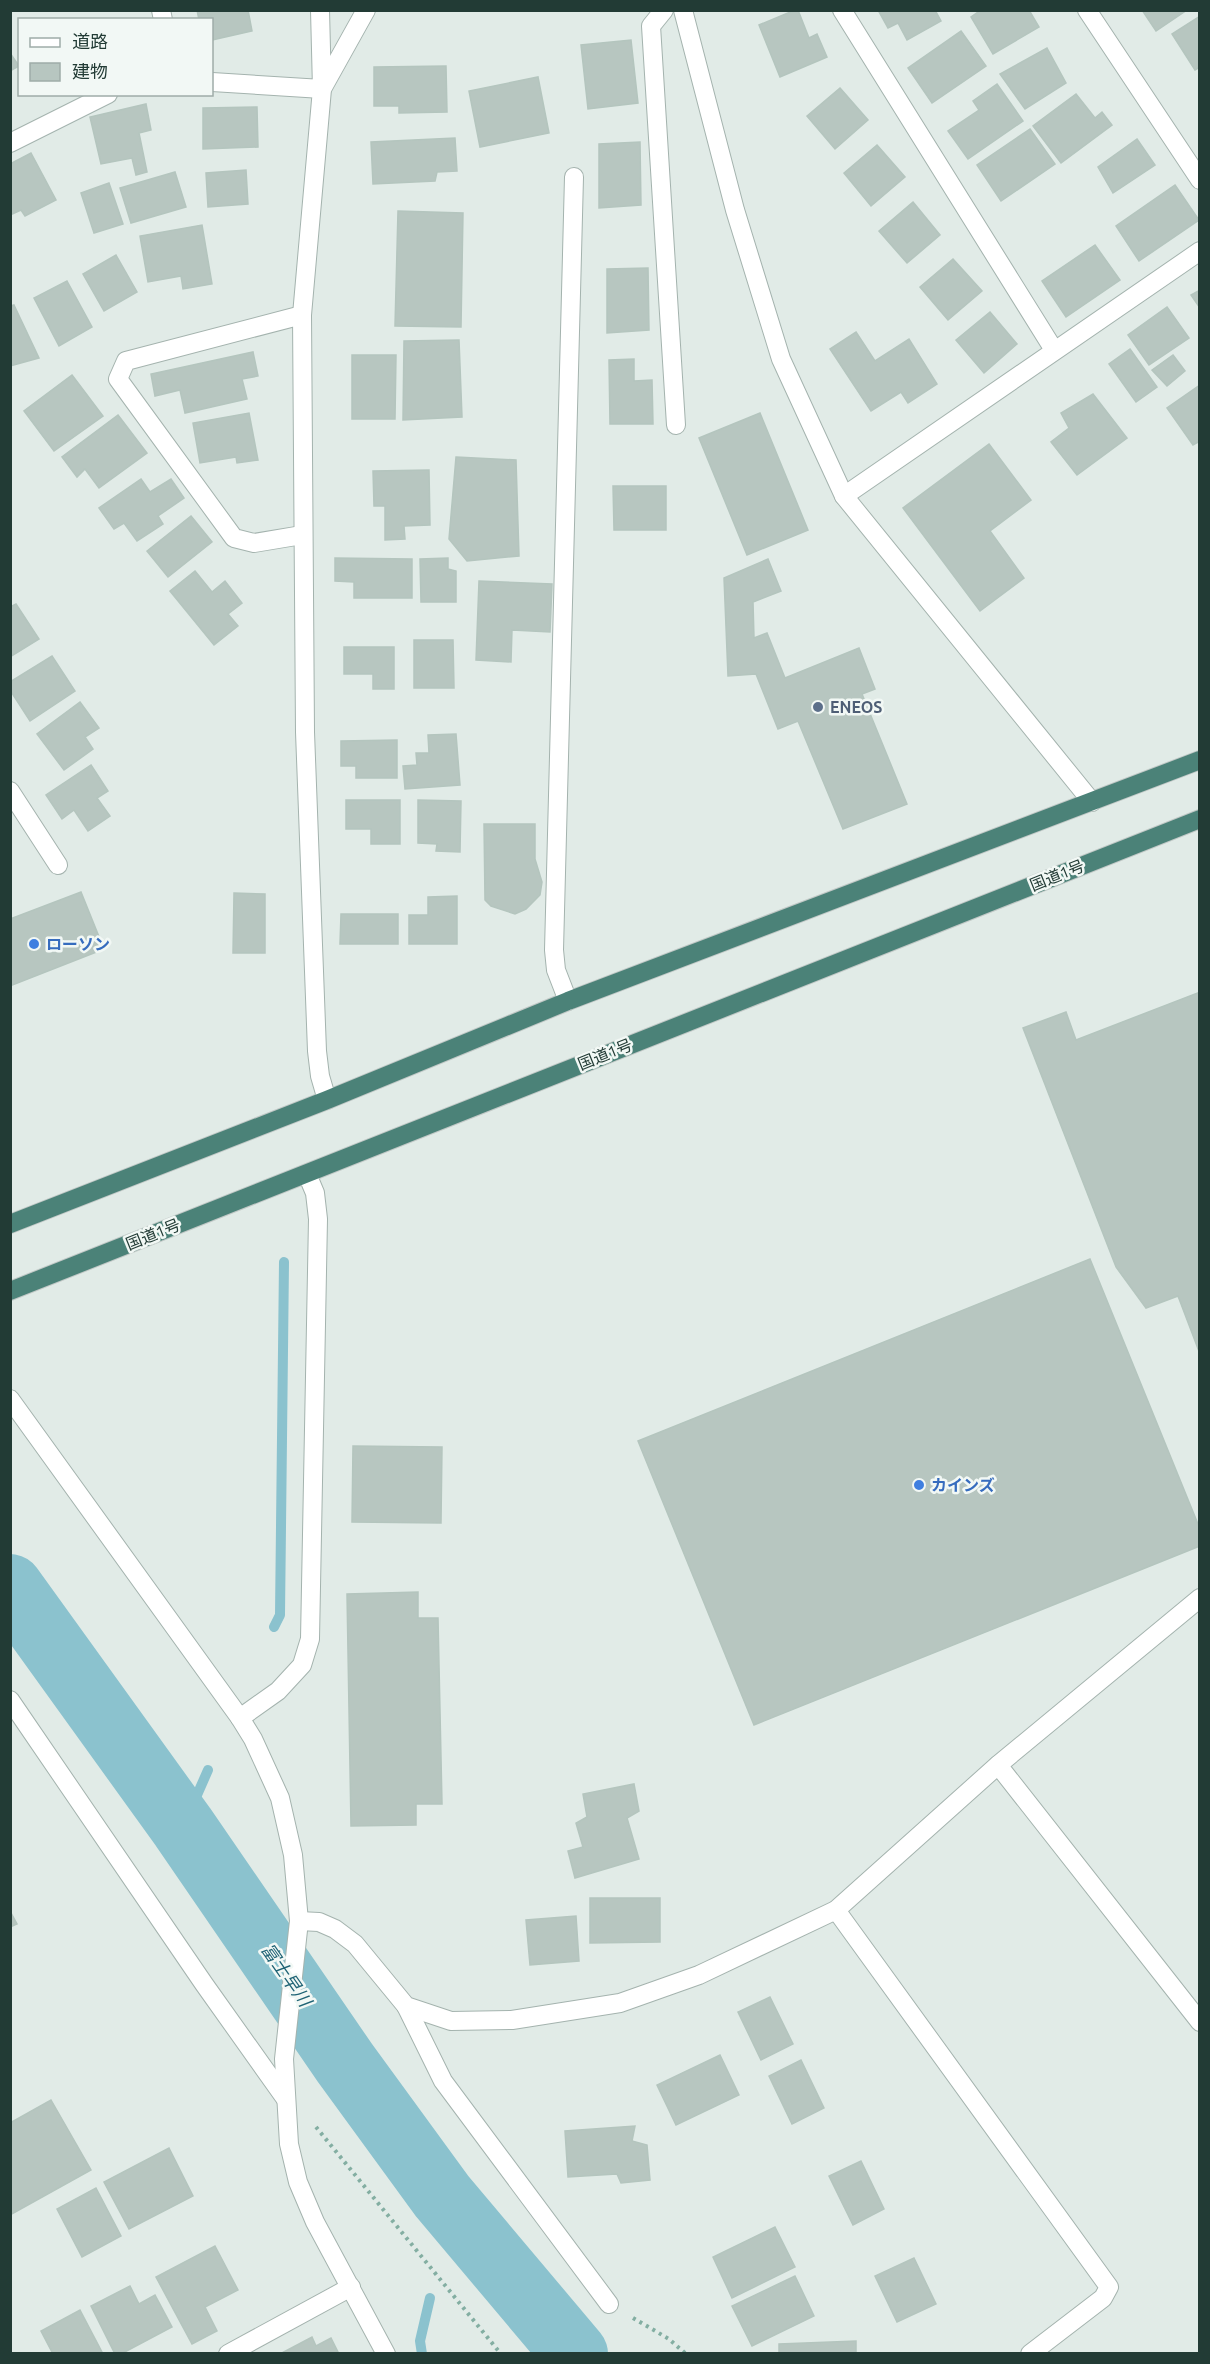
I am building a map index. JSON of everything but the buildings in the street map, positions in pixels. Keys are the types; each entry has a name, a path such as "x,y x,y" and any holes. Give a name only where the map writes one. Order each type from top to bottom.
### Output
{"highway":[{"path":"10,1224 327,1100 568,1001 1200,760"},
{"name":"国道1号","path":"10,1291 1200,819"}],"street":[{"path":"320,10 322,89 302,315 302,535 305,732 317,1052 320,1076 327,1100"},
{"path":"322,89 366,10"},
{"path":"664,10 651,26 676,425"},
{"path":"683,10 735,210 781,359 844,496 1092,802"},
{"path":"842,10 1054,350"},
{"path":"1087,10 1200,180"},
{"path":"213,82 322,89"},
{"path":"10,143 104,96"},
{"path":"568,1001 556,970 554,950 574,177"},
{"path":"844,496 1200,251"},
{"path":"302,315 126,361 118,379 234,538 254,543 302,535"},
{"path":"10,791 58,865"},
{"path":"240,1718 278,1692 302,1665 310,1639 318,1220 315,1194 307,1174"},
{"path":"10,1399 240,1718 257,1747 280,1798 293,1855 299,1921 284,2059 288,2144 298,2182 315,2222 386,2354"},
{"path":"406,2006 451,2021 512,2020 620,2003 699,1975 836,1910 998,1765 1200,1598"},
{"path":"10,1700 204,1984 285,2098"},
{"path":"998,1765 1200,2022"},
{"path":"836,1910 1109,2287 1103,2298 1030,2354"},
{"path":"299,1921 319,1922 335,1929 355,1944 406,2006 443,2081 609,2304"},
{"path":"228,2354 351,2287"}],"path":[{"path":"285,2098 324,2133 501,2354"},
{"path":"609,2304 669,2339 686,2354"}],"waterway":[{"path":"274,1627 280,1615 284,1262"},
{"name":"富士早川","path":"10,1587 183,1827 345,2063 442,2196 575,2354"},
{"path":"183,1827 208,1770"},
{"path":"422,2354 420,2341 430,2298"}],"place":[{"name":"ENEOS","path":"818,707"},
{"name":"ローソン","path":"34,944"},
{"name":"カインズ","path":"919,1485"}]}
